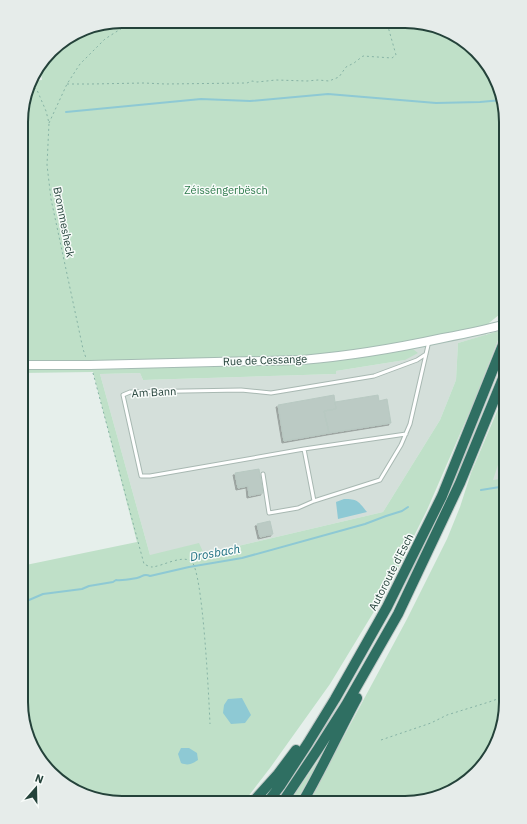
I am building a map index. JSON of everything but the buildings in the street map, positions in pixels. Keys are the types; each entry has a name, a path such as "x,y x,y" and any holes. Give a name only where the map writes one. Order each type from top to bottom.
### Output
{"highway":[{"name":"Autoroute d'Esch","path":"272,796 335,699 387,607 442,496 499,354"},
{"path":"287,796 330,730 398,614 453,500 499,388"},
{"path":"306,796 442,538 453,500"},
{"path":"258,796 278,774 310,729 335,699"}],"main road":[{"name":"Rue de Cessange","path":"28,365 91,368 302,360 337,357 430,341 499,326"}],"lane":[{"path":"262,474 269,514 298,508 314,501 380,480 401,445 410,424 430,341"},
{"name":"Am Bann","path":"406,434 304,449 150,476 141,476 123,395 130,392 233,390 271,393 374,376 417,360 426,354"},
{"path":"304,449 314,501"}],"path":[{"path":"49,123 67,84 80,64 106,39 122,28"},
{"path":"67,84 247,83 252,81 257,82 276,80 329,81 339,77 346,67 363,56 395,57 396,55 388,28"},
{"name":"Brommesheck","path":"34,88 37,90 46,111 49,123 47,165 51,199 82,349 91,368 144,564 151,567 184,559 190,560 194,564 203,617 210,724"},
{"path":"381,740 431,723 447,715 499,698"}],"shaded area":[{"path":"487,329 486,335 458,343 456,380 440,420 383,512 204,554 150,555 100,374 140,373 143,380 336,374 336,371 405,360 408,345"},
{"path":"499,461 499,480 492,481"}],"green space":[{"name":"Zéisséngerbësch","path":"405,28 429,31 441,35 462,47 480,65 494,92 499,116 499,315 489,323 487,329 409,346 418,353 405,360 336,371 336,374 143,380 140,373 100,374 150,555 199,543 204,554 383,512 440,420 456,380 458,343 499,331 499,338 473,404 427,510 387,590 330,684 248,796 122,796 98,793 86,789 65,777 47,759 35,738 31,726 28,702 28,565 137,542 93,372 28,373 28,122 30,104 38,80 42,80 41,75 44,70 51,60 65,47 92,33 110,29"},
{"path":"499,407 499,462 493,480 499,479 499,708 494,732 489,743 480,759 462,777 441,789 429,793 411,796 312,796 407,619 447,539 460,507 471,473"},
{"path":"327,748 299,796 293,796"}],"water":[{"path":"344,499 352,499 357,501 367,512 338,519 336,502"},
{"path":"242,698 251,715 245,723 231,724 223,713 224,705 228,699"},
{"path":"181,748 189,748 197,753 198,760 190,764 181,763 178,754"}],"waterway":[{"path":"66,112 201,99 250,101 328,94 436,103 496,101"},
{"name":"Drosbach","path":"481,490 499,487"},
{"name":"Drosbach","path":"28,600 43,594 82,589 116,580 139,578 144,575 150,576 189,567 242,558 365,524 402,511 408,507"}]}
